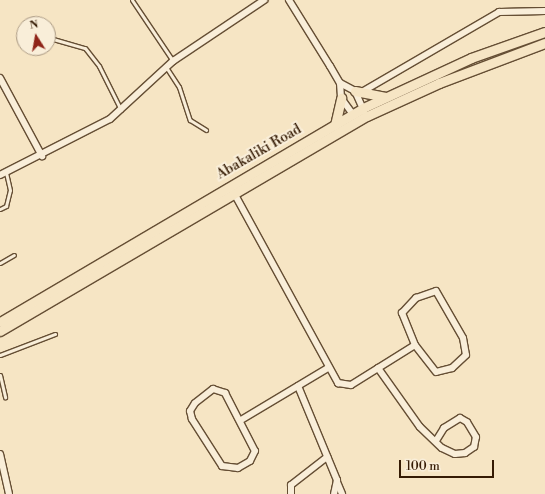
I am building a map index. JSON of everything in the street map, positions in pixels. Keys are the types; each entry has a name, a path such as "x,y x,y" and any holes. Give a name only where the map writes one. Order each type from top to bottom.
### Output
{"main road":[{"name":"Abakaliki Road","path":"0,331 234,193 386,98 472,58 545,32"},
{"name":"Abakaliki Road","path":"365,112 458,75 545,43"},
{"path":"357,92 386,98"},
{"path":"335,125 341,98"},
{"name":"Abakaliki Road","path":"0,322 335,125 355,118"}],"street":[{"path":"0,175 42,156 122,111 173,61 264,0"},
{"path":"289,0 340,83 341,98 355,118"},
{"path":"357,92 499,12 545,11"},
{"path":"0,78 42,156"},
{"path":"340,83 357,92 365,112"},
{"path":"234,193 328,368 338,382 346,386 415,345"},
{"path":"436,292 463,338 466,355 452,368 436,372 415,345 402,313 416,298 436,292"},
{"path":"241,420 328,368"},
{"path":"378,368 420,427 447,451 460,453 474,447 476,437 467,422 460,418 444,428 436,441"},
{"path":"298,386 342,494"},
{"path":"217,389 225,393 241,420 255,454 250,461 230,469 222,466 190,411 204,395 217,389"},
{"path":"0,454 9,494"},
{"path":"291,494 291,485 327,457"},
{"path":"334,494 337,480"}],"lane":[{"path":"132,0 173,61"},
{"path":"56,40 85,48 99,66 122,111"},
{"path":"166,67 179,87 190,120 206,130"},
{"path":"0,209 6,206 10,190 6,172"},
{"path":"0,263 14,255"},
{"path":"0,355 55,334"},
{"path":"0,375 5,397"}]}
